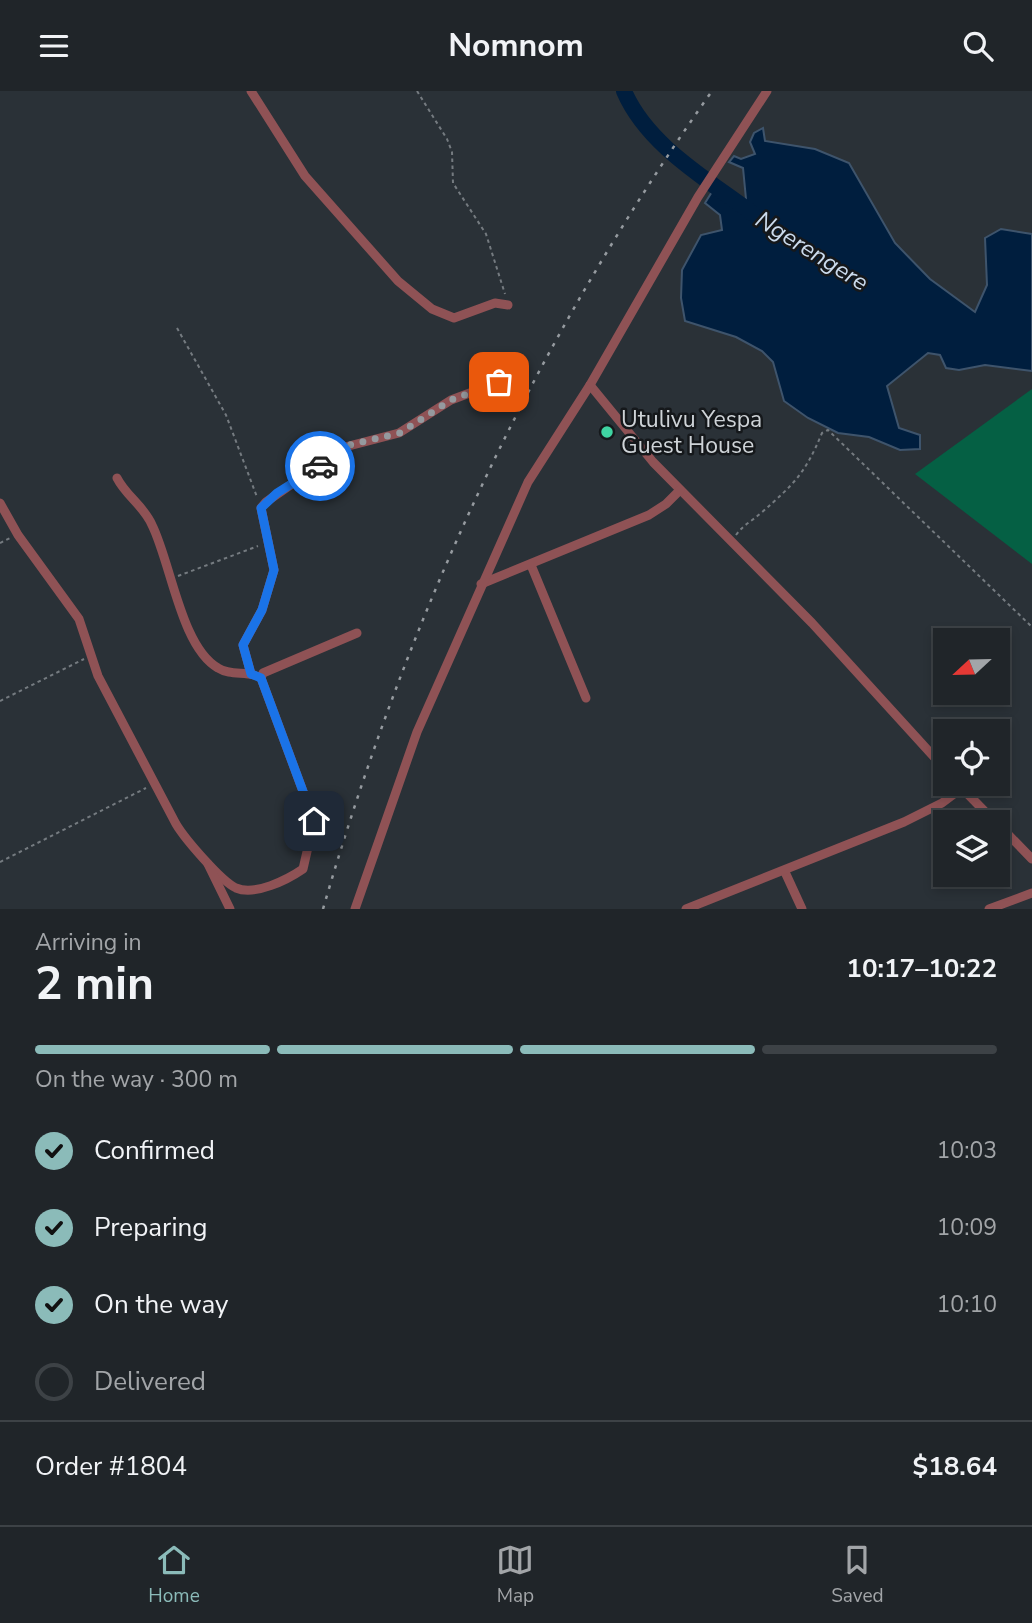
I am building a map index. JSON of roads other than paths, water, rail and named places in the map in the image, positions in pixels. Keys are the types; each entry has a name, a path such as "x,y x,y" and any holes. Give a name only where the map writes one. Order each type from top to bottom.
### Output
{"street":[{"path":"251,91 305,176 398,281 420,300 454,318 495,303 508,305"},
{"path":"355,909 417,732 527,482 590,385 698,197 767,91"},
{"path":"251,674 243,645 270,591 274,570 261,508 345,446 400,433 451,400 499,382"},
{"path":"590,385 653,462 812,623 933,756"},
{"path":"0,503 18,535 75,613 90,656 181,833 236,888 253,889 276,883 303,869 314,821 261,678 251,674 226,672 202,655 187,630 152,523 124,492 117,478"},
{"path":"481,584 649,515 681,490"},
{"path":"531,565 586,698"},
{"path":"261,678 270,668 357,633"},
{"path":"686,909 785,872 921,814 946,796"},
{"path":"970,796 984,810"},
{"path":"1010,836 1032,859"},
{"path":"206,860 230,909"},
{"path":"785,872 802,909"},
{"path":"989,909 1032,893"}],"water":[{"path":"763,128 765,141 815,149 849,163 895,243 930,279 975,312 987,285 985,238 1001,229 1032,234 1032,371 985,365 959,370 946,368 940,355 928,353 887,386 899,428 920,435 920,449 900,450 869,437 838,433 808,418 784,401 773,362 762,351 736,337 685,321 681,298 682,270 701,235 722,230 720,215 705,203 715,187 734,203 746,199 743,168 729,162 734,156 741,159 755,154 750,142 754,133"}],"waterway":[{"name":"Ngerengere","path":"624,91 647,128 663,144 698,174 752,213"}],"railway":[{"path":"323,909 357,799 395,692 437,587 483,484 533,383 588,284 647,187 712,91"}],"place":[{"name":"Utulivu Yespa Guest House","path":"607,432"}]}
